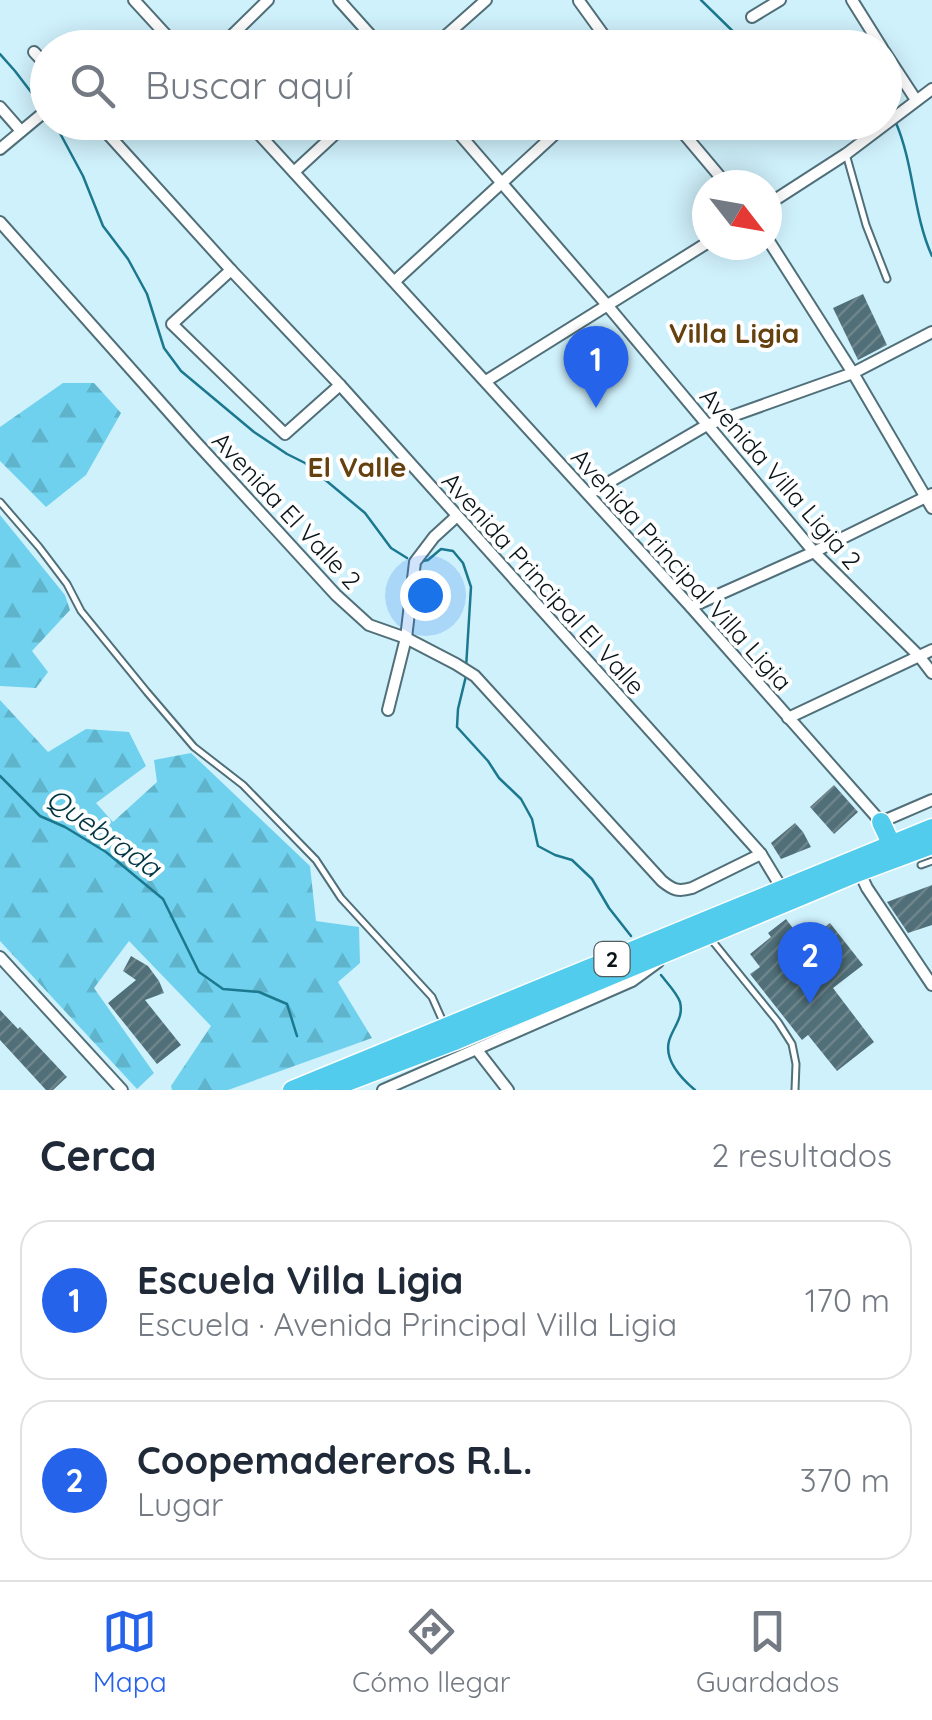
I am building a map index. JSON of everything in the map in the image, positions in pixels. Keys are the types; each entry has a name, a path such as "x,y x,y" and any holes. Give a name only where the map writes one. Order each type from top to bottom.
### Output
{"highway":[{"path":"881,822 895,852"},
{"name":"2","path":"895,852 932,828"},
{"name":"2","path":"292,1090 856,866 895,852 932,845"},
{"name":"2","path":"326,1090 394,1075 708,936 786,895"}],"street":[{"path":"134,0 162,30"},
{"path":"237,30 268,0"},
{"path":"338,0 366,30"},
{"path":"452,30 486,0"},
{"path":"752,17 780,0"},
{"path":"852,0 871,30"},
{"path":"579,1 600,30"},
{"path":"902,78 916,100"},
{"path":"902,111 932,89"},
{"path":"0,106 21,131"},
{"path":"0,149 30,124"},
{"name":"Avenida Principal El Valle","path":"113,140 340,385 762,854 786,895"},
{"name":"Avenida Principal Villa Ligia","path":"265,140 691,607 881,822"},
{"path":"294,172 329,140"},
{"name":"Avenida Villa Ligia 2","path":"465,140 814,552 932,673"},
{"path":"395,281 548,140"},
{"path":"689,140 714,170"},
{"path":"782,196 864,140"},
{"name":"Avenida El Valle 2","path":"0,222 336,595 369,625 406,638 472,674 662,881 680,891 692,888 762,854"},
{"path":"486,381 692,252"},
{"path":"691,607 930,500 781,260"},
{"path":"231,270 172,324 285,434 340,385"},
{"path":"588,494 707,425 852,373 932,332"},
{"path":"388,710 406,638 415,562 457,516"},
{"path":"788,718 932,650"},
{"path":"881,822 932,800"},
{"path":"856,866 932,985"},
{"path":"383,1090 394,1075 477,1050 632,981 665,954"},
{"path":"0,957 122,1090"},
{"path":"477,1050 508,1090"}],"lane":[{"path":"846,154 866,225 887,278"},
{"path":"0,502 39,546 82,611 147,692 194,746 242,785 316,860 341,898 432,996 446,1027"},
{"path":"922,865 932,861"},
{"path":"708,936 792,1044 795,1090"}],"green space":[{"path":"63,383 94,383 121,413 86,475 46,507 0,461 0,427"},
{"path":"0,515 65,595 70,610 32,651 48,672 36,688 0,686"},
{"path":"0,700 48,752 86,729 129,732 146,766 96,803 113,822 157,782 154,760 191,753 310,866 316,921 359,927 360,963 338,982 372,1038 228,1090 172,1090 211,1026 129,941 94,988 154,1073 137,1089 0,941"}],"building":[{"path":"863,294 887,345 858,360 833,308"},
{"path":"834,785 858,812 834,834 810,807"},
{"path":"795,823 811,847 781,859 771,843"},
{"path":"932,885 932,925 908,933 887,902"},
{"path":"786,919 804,943 830,923 863,965 833,988 874,1042 837,1071 808,1035 802,1040 750,974 760,967 750,954"},
{"path":"131,956 148,966 159,981 164,993 145,1000 181,1045 157,1064 108,1003 136,980 123,971"},
{"path":"0,1010 67,1077 53,1090 46,1090 0,1040"}],"waterway":[{"name":"Quebrada","path":"701,0 732,30"},
{"path":"0,54 30,91"},
{"path":"64,140 103,226 128,259 147,294 164,348 181,371 254,432 305,463 365,513 391,548 407,558"},
{"name":"Quebrada","path":"902,140 932,256"},
{"path":"423,561 441,549 453,551 463,563 471,587 466,668"},
{"path":"466,676 457,727 521,799 532,819 538,846 572,860 592,879 631,936"},
{"name":"Quebrada","path":"0,776 40,816 106,852 163,899 199,972 223,989 259,992 287,1004 297,1036"},
{"path":"661,975 677,995 681,1008 669,1041 669,1055 680,1075 695,1090"}],"place":[{"name":"Escuela Villa Ligia","path":"596,408"},
{"name":"Coopemadereros R.L.","path":"810,1004"}],"district":[{"name":"Villa Ligia","path":"734,332"},
{"name":"El Valle","path":"357,466"}]}
